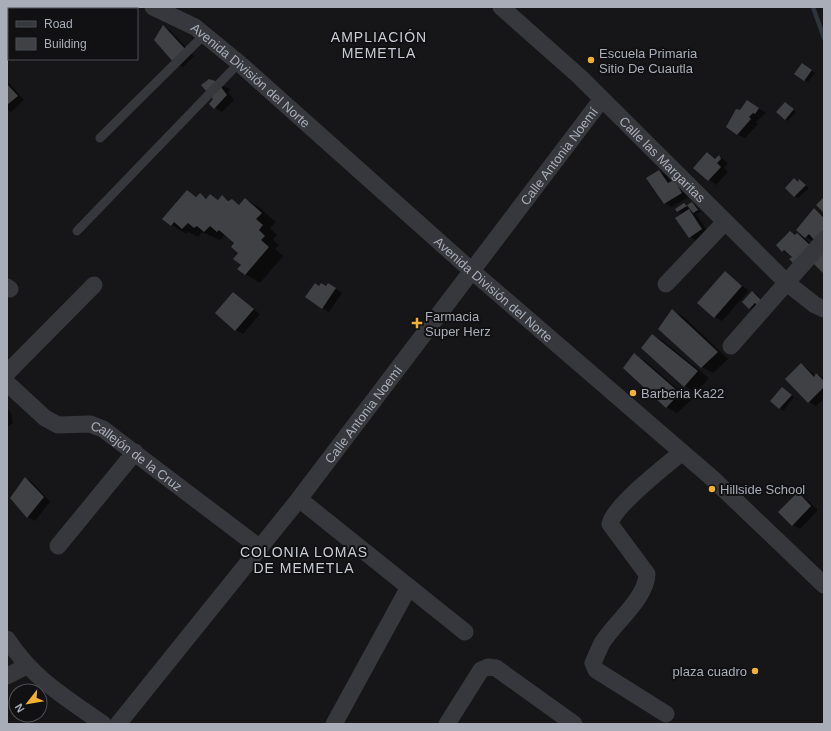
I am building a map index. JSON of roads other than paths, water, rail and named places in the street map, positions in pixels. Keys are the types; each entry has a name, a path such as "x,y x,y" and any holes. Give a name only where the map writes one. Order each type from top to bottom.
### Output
{"street":[{"name":"Avenida División del Norte","path":"153,7 188,22 238,63 472,271 712,478 824,585"},
{"name":"Calle las Margaritas","path":"501,7 602,99 787,283 815,305 824,309"},
{"name":"Calle Antonia Noemí","path":"118,724 299,499 602,99"},
{"path":"666,284 725,222"},
{"path":"731,346 824,240"},
{"path":"7,373 94,285"},
{"name":"Callejón de la Cruz","path":"7,383 45,418 58,425 90,424 103,429 260,548"},
{"path":"58,546 135,452"},
{"path":"666,714 596,670 593,663 603,642 638,598 646,583 647,574 610,524 612,517 622,505 682,452"},
{"path":"299,499 465,632"},
{"path":"334,724 409,587"},
{"path":"7,639 27,666 42,681 103,724"},
{"path":"7,676 27,666"},
{"path":"447,724 481,670 488,667 496,668 574,724"}],"lane":[{"path":"100,138 204,35"},
{"path":"77,231 238,63"}],"waterway":[{"path":"813,7 824,38"}],"place":[{"name":"Escuela Primaria Sitio De Cuautla","path":"591,60"},
{"name":"Farmacia Super Herz","path":"417,323"},
{"name":"Barberia Ka22","path":"633,393"},
{"name":"Hillside School","path":"712,489"},
{"name":"plaza cuadro","path":"755,671"}],"district":[{"name":"AMPLIACIÓN MEMETLA","path":"379,46"},
{"name":"COLONIA LOMAS DE MEMETLA","path":"304,560"}]}
